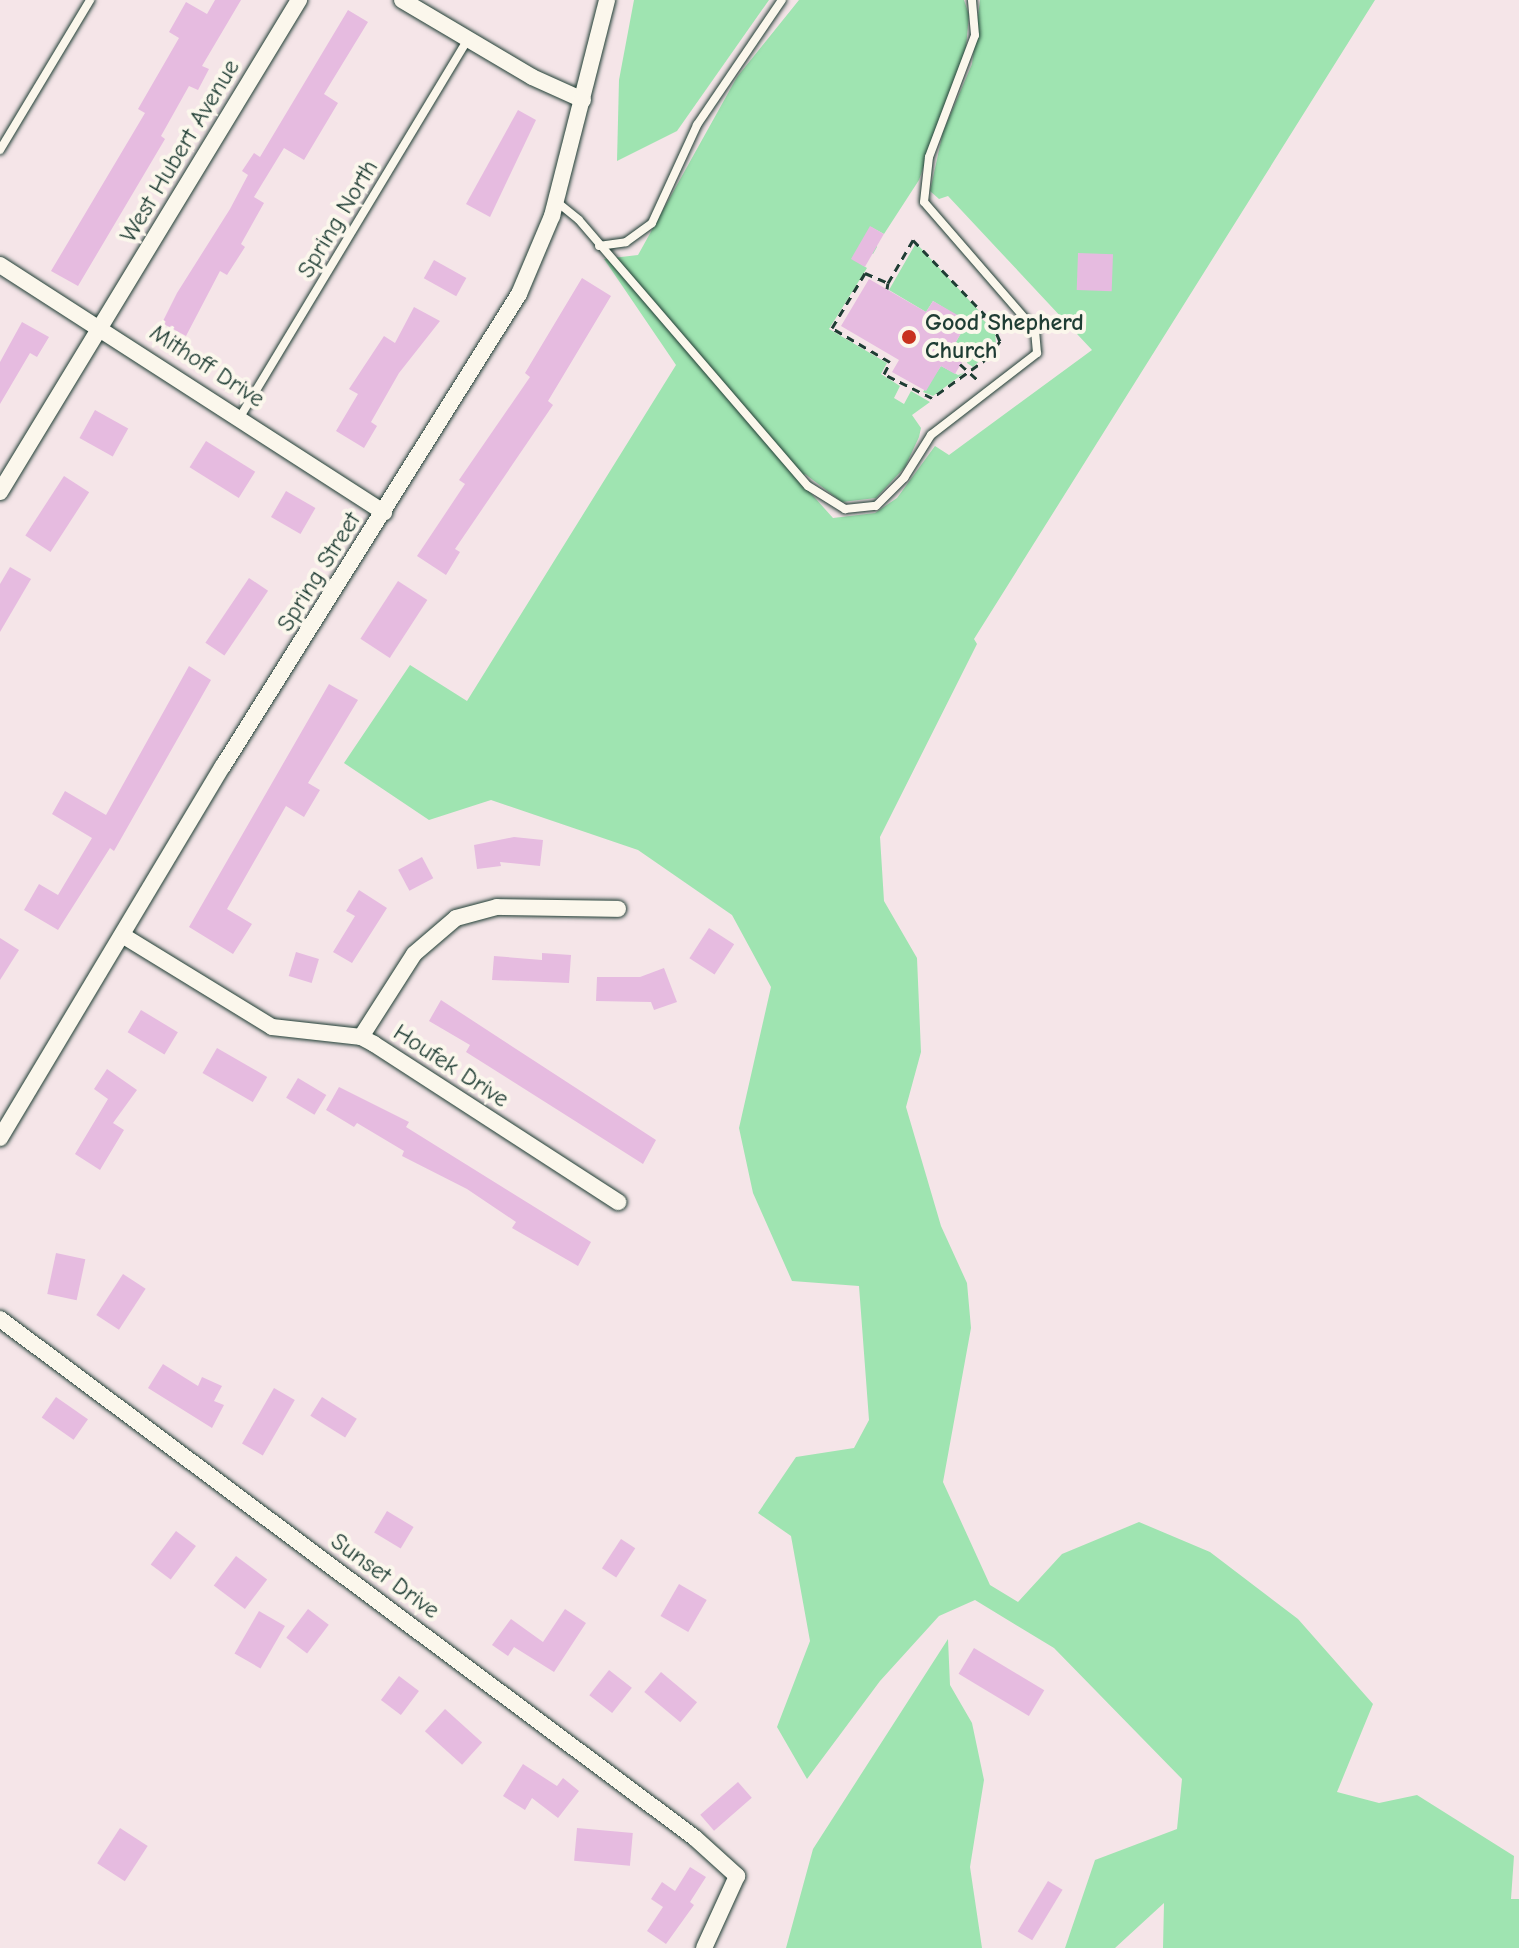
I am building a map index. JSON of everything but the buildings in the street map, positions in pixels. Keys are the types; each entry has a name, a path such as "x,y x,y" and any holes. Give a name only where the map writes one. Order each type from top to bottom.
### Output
{"street":[{"name":"West Hubert Avenue","path":"0,492 299,0"},
{"path":"402,0 467,41 583,100"},
{"name":"Spring Street","path":"0,1138 122,935 519,294 557,202 607,0"},
{"name":"Mithoff Drive","path":"0,265 102,327 384,512"},
{"path":"361,1037 414,954 456,918 497,907 618,909"},
{"name":"Houfek Drive","path":"122,935 272,1027 361,1037 618,1202"},
{"name":"Sunset Drive","path":"0,1319 628,1785 737,1876 704,1948"}],"lane":[{"path":"0,150 90,0"},
{"path":"599,246 626,242 652,223 697,125 782,0"},
{"path":"557,202 808,486 845,509 876,506 904,478 931,435 1028,363 1038,341 1014,304 924,202 929,157 975,35 972,0"},
{"name":"Spring North","path":"240,417 467,41"}],"path":[{"path":"887,289 916,240 998,330 1000,341 971,370 932,398 884,374 890,362 832,328 865,273 888,283"},
{"path":"966,324 985,315"},
{"path":"960,364 971,370 987,393"}],"green space":[{"path":"634,0 769,0 677,131 617,161 619,80"},
{"path":"799,0 964,0 969,15 966,47 919,180 884,234 871,227 877,247 873,254 860,247 853,259 867,268 829,329 887,363 881,374 900,386 894,398 904,404 911,391 930,402 912,415 921,428 905,467 876,498 842,502 805,474 799,480 833,518 875,513 897,498 935,446 949,455 1092,350 948,196 939,199 930,191 943,132 972,64 980,0 1375,0 974,639 977,644 880,837 884,901 917,958 921,1052 906,1107 941,1226 967,1283 971,1328 943,1482 990,1585 1018,1602 1062,1554 1139,1522 1210,1552 1298,1619 1373,1704 1337,1792 1379,1803 1417,1795 1514,1856 1511,1899 1519,1899 1519,1948 1163,1948 1164,1903 1115,1948 1065,1948 1095,1860 1177,1829 1182,1779 1054,1648 975,1600 939,1616 880,1681 807,1779 777,1727 810,1641 791,1536 758,1513 796,1457 854,1448 869,1420 859,1286 792,1281 753,1193 739,1128 771,987 732,915 638,850 491,800 429,820 344,763 410,665 467,701 676,365 604,259 638,255 737,77"},
{"path":"916,243 982,314 980,317 967,322 933,301 926,312 889,290"},
{"path":"982,319 995,330 996,345 973,367 967,363 969,357 953,347 965,326"},
{"path":"941,366 958,375 964,373 933,396 923,392"},
{"path":"948,1639 950,1685 972,1723 984,1780 970,1867 982,1948 786,1948 813,1849"}],"place":[{"name":"Good Shepherd Church","path":"909,337"}]}
